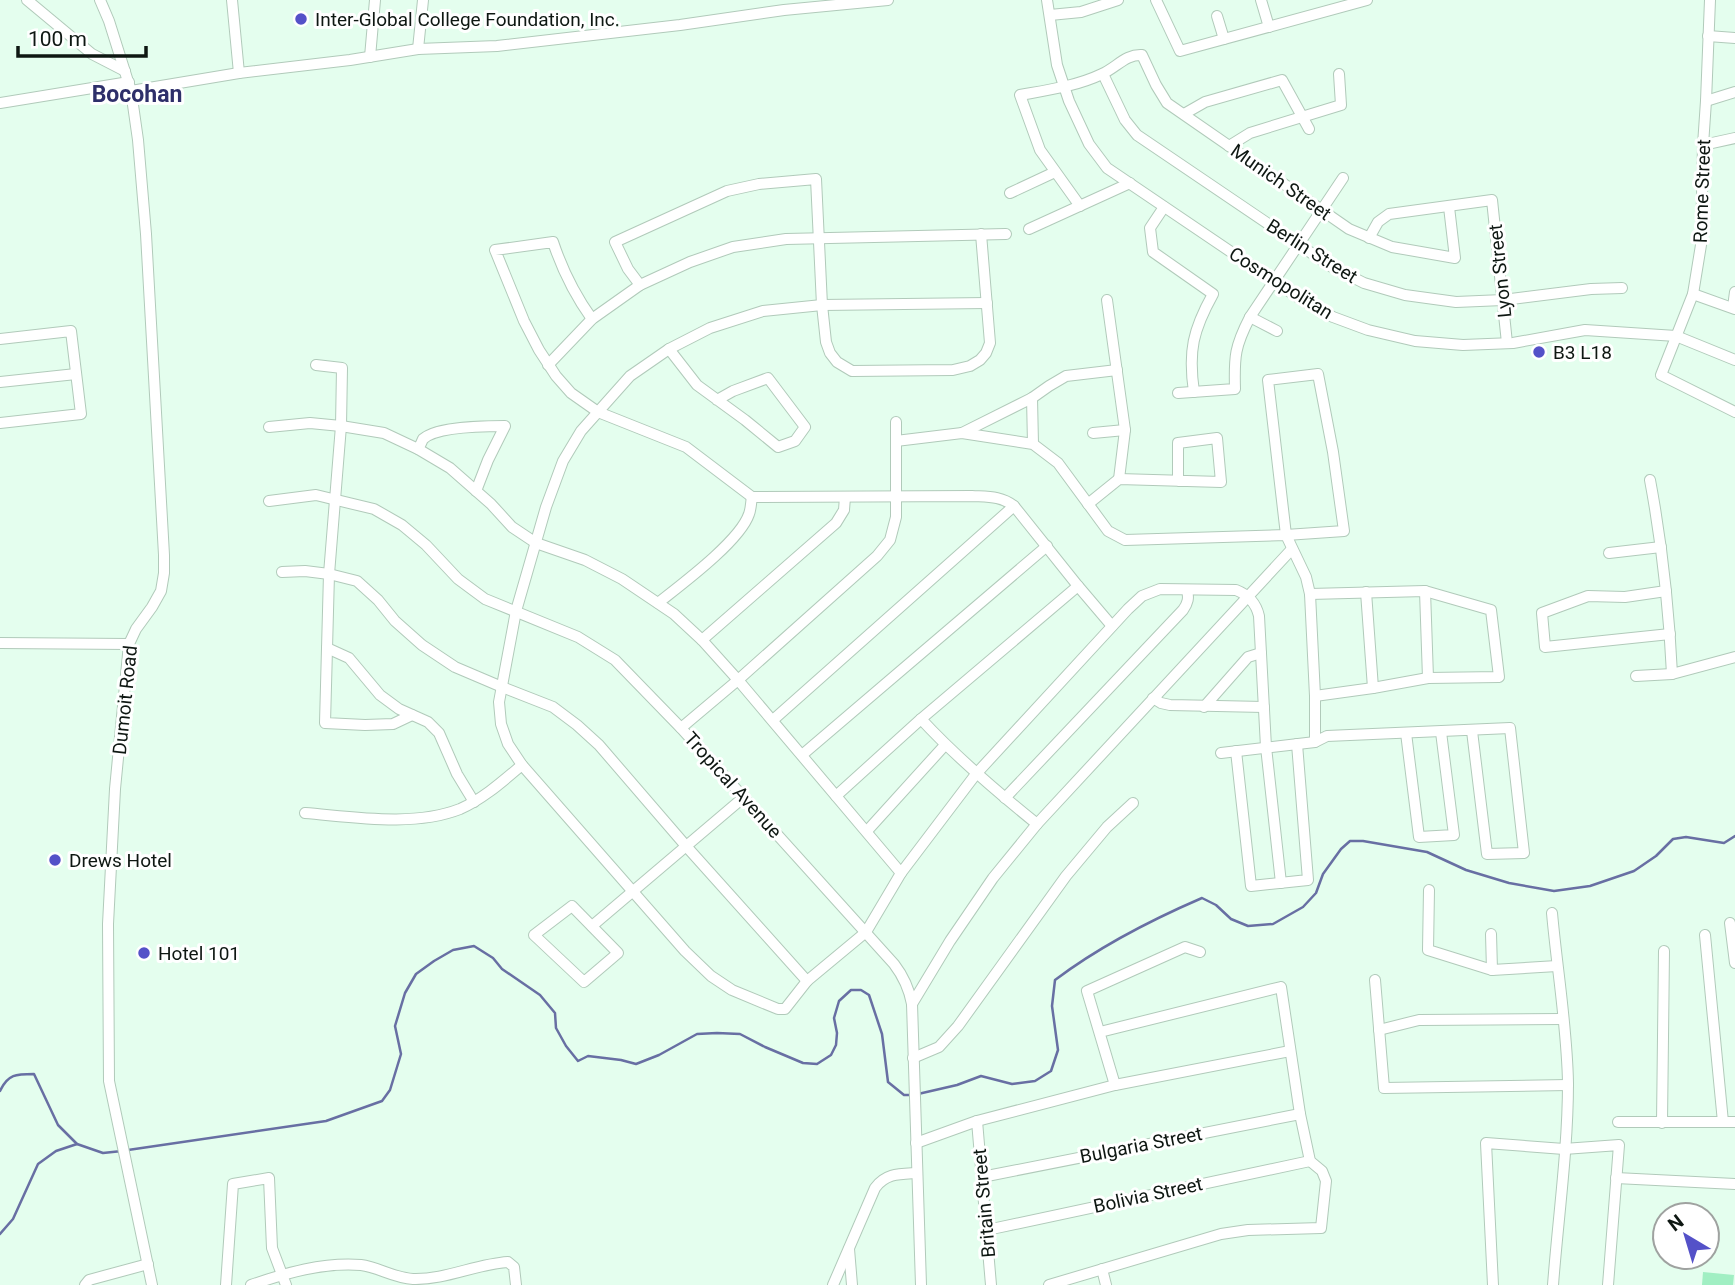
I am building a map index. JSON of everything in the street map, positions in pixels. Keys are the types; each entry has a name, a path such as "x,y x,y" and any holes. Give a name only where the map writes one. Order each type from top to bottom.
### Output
{"street":[{"path":"27,0 128,82"},
{"name":"Dumoit Road","path":"100,0 128,82 138,139 146,234 164,573 161,591 129,644 116,789 108,924 109,1081 152,1285"},
{"path":"232,0 239,73"},
{"path":"370,57 375,0"},
{"path":"418,49 423,0"},
{"path":"0,103 128,82 239,73 418,49 497,46 680,26 784,10 888,0"},
{"name":"Cosmopolitan","path":"1047,0 1057,65 1064,87 1089,144 1107,168 1302,300 1333,317 1368,331 1415,341 1463,345 1507,343 1585,330 1675,337 1735,360"},
{"path":"1050,15 1082,12 1118,0"},
{"path":"1156,0 1180,51 1363,1"},
{"path":"1261,0 1269,27"},
{"path":"1315,0 1318,13"},
{"name":"Rome Street","path":"1710,0 1701,245 1693,294 1661,375 1735,412"},
{"path":"1217,16 1224,39"},
{"path":"1709,36 1735,38"},
{"name":"Munich Street","path":"1103,74 1132,54 1142,55 1167,103 1349,229 1368,238 1392,247 1455,258 1449,207"},
{"path":"1080,206 1040,150 1020,95 1064,87 1103,74"},
{"name":"Berlin Street","path":"1103,74 1125,120 1138,135 1332,267 1364,283 1405,295 1456,302 1622,288"},
{"path":"1339,74 1341,105 1349,115"},
{"path":"1184,114 1205,102 1282,79 1309,129"},
{"path":"1706,101 1735,92"},
{"path":"1229,146 1250,133 1341,105"},
{"path":"1703,145 1735,138"},
{"path":"1010,193 1055,172"},
{"path":"1178,393 1235,389 1234,361 1239,338 1250,317 1343,178"},
{"path":"640,285 628,269 615,242 727,191 759,184 816,179 822,305 826,342 830,353 837,362 852,371 953,370 970,366 980,360 990,343 981,234"},
{"path":"1029,229 1130,183"},
{"name":"Lyon Street","path":"1449,207 1492,200 1507,343"},
{"path":"1164,207 1150,228 1153,252 1213,294 1201,315 1193,343 1191,369 1194,392"},
{"path":"1368,238 1378,222 1389,214 1449,207"},
{"path":"548,365 592,319 640,285 690,262 733,247 786,239 1006,234"},
{"path":"592,319 563,271 553,242 495,250 524,321 548,365 571,393 598,412 686,447 752,497 997,497 1007,501 1014,506 1112,626"},
{"path":"1693,294 1734,308 1735,292"},
{"path":"1107,300 1125,430 1119,479"},
{"path":"987,303 822,305 763,311 710,328 670,349 630,376 581,430 563,461 546,507 516,611 499,702 501,724 508,744 522,765 685,951 711,976 732,990 778,1009 785,1009 807,981 866,932 901,873 976,774 1128,609 1150,592 1160,589 1236,590 1247,596 1257,607 1259,616 1266,747 1281,883"},
{"path":"1250,317 1277,331"},
{"path":"0,339 71,331 81,414 0,423"},
{"path":"670,349 697,385 778,447 795,441 805,428 768,378 717,400"},
{"path":"316,365 342,368 341,426 329,575 326,723 393,724 412,715"},
{"path":"962,433 1032,398 1066,376 1117,370"},
{"path":"0,382 76,374"},
{"path":"896,441 962,433 1033,444 1058,463 1108,531 1125,540 1286,535 1344,531 1318,374 1268,380 1286,535 1307,577 1310,594 1315,742"},
{"path":"1032,398 1033,444"},
{"path":"681,728 877,556 890,540 897,517 896,422"},
{"path":"269,427 310,423 384,433 450,468 491,503 512,527 536,543 585,560 622,579 674,614 738,680 901,873"},
{"path":"418,449 423,439 436,433 474,426 505,426 476,491"},
{"path":"1093,433 1125,430"},
{"path":"1088,504 1119,479 1178,481 1221,482 1217,438 1178,443 1178,481"},
{"path":"1650,480 1666,591 1672,674"},
{"name":"Tropical Avenue","path":"269,500 316,495 374,509 402,525 426,545 458,579 485,599 578,637 615,660 744,797 905,978 912,1004 921,1285"},
{"path":"658,603 700,569 738,531 749,514 752,497"},
{"path":"702,640 835,523 844,510 845,497"},
{"path":"773,720 1014,506"},
{"path":"802,755 1047,546"},
{"path":"1609,553 1661,547"},
{"path":"912,1004 950,941 993,878 1037,824 1292,549"},
{"path":"282,572 304,572 357,581 422,645 455,667 553,707 577,725 599,745 807,981"},
{"path":"836,796 921,719 1078,586"},
{"path":"1005,798 1183,610 1189,596 1187,590"},
{"path":"1310,594 1425,590 1491,610 1499,677 1427,678 1315,696"},
{"path":"1425,590 1427,678"},
{"path":"1666,591 1625,597 1588,596 1542,612 1545,647 1670,634"},
{"path":"1366,592 1373,688"},
{"path":"0,643 129,644"},
{"path":"327,648 349,658 380,695 399,709 428,722 439,733 457,774 474,802"},
{"path":"1204,707 1248,657 1261,653"},
{"path":"1636,676 1672,674 1735,657"},
{"path":"1153,698 1170,705 1264,707"},
{"path":"921,719 976,774 1037,824"},
{"path":"1221,753 1315,742 1327,736 1510,728 1524,853 1487,854 1472,731"},
{"path":"1406,733 1419,837 1454,835 1441,732"},
{"path":"1236,751 1251,886 1308,880 1297,744"},
{"path":"867,831 945,745"},
{"path":"305,813 380,819 424,818 474,802 522,765"},
{"path":"592,926 744,797"},
{"path":"914,1058 939,1047 958,1026 1072,868 1107,827 1133,803"},
{"path":"1429,890 1428,950 1492,970 1557,966"},
{"path":"572,906 592,926 618,953 584,982 534,935 572,906"},
{"path":"1552,913 1567,1049 1568,1085 1553,1285"},
{"path":"1730,923 1735,963"},
{"path":"1491,934 1492,970"},
{"path":"1706,935 1723,1122"},
{"path":"1115,1084 1087,991 1185,947 1200,952"},
{"path":"1662,1122 1664,951"},
{"path":"1375,980 1384,1088 1568,1085"},
{"path":"1049,1285 1221,1234 1248,1230 1321,1228 1325,1181 1322,1171 1310,1161 1300,1114 1281,987 1100,1032"},
{"path":"1379,1030 1419,1020 1563,1018"},
{"path":"916,1143 977,1121 1115,1084 1290,1051"},
{"name":"Bulgaria Street","path":"982,1177 1300,1114"},
{"name":"Britain Street","path":"977,1121 990,1285"},
{"path":"1618,1122 1735,1122"},
{"path":"1493,1285 1486,1143 1564,1149 1619,1146 1608,1285"},
{"name":"Bolivia Street","path":"987,1230 1310,1161"},
{"path":"833,1285 880,1182 892,1175 917,1173"},
{"path":"226,1285 233,1184 269,1178 272,1248 285,1280"},
{"path":"1616,1178 1735,1184"},
{"path":"849,1247 852,1285"},
{"path":"251,1285 285,1280 334,1264 364,1265 396,1276 419,1278 508,1262 514,1268 516,1285"},
{"path":"85,1285 89,1280 148,1264"},
{"path":"1102,1269 1106,1285"}],"green space":[{"path":"1703,1272 1734,1275 1733,1285 1702,1285"}],"waterway":[{"path":"918,1094 981,1076 1012,1084 1035,1081 1051,1071 1058,1050 1052,1006 1055,980 1126,934 1202,898 1216,905 1231,919 1248,926 1273,924 1303,907 1316,893 1323,874 1350,841 1427,852 1466,870 1509,883 1554,891 1590,886 1634,871 1656,856 1673,839 1686,837 1724,843 1735,836"},
{"path":"128,1150 326,1121 382,1101 390,1090 401,1054 395,1026 405,993 416,974 453,950 474,946 540,995 555,1013 556,1028 578,1061 588,1056 636,1064 697,1034 717,1033 740,1034 803,1063 817,1064 831,1055 836,1045 834,1018 839,1001 851,990 861,990 869,995 882,1034 888,1082 904,1095 911,1095"},
{"path":"0,1091 13,1076 34,1074 58,1125 77,1144 103,1153 122,1151"},
{"path":"0,1234 13,1219 38,1164 56,1151 77,1144"}],"place":[{"name":"Inter-Global College Foundation, Inc.","path":"301,19"},
{"name":"B3 L18","path":"1539,352"},
{"name":"Drews Hotel","path":"55,860"},
{"name":"Hotel 101","path":"144,953"}],"district":[{"name":"Bocohan","path":"137,94"}]}
